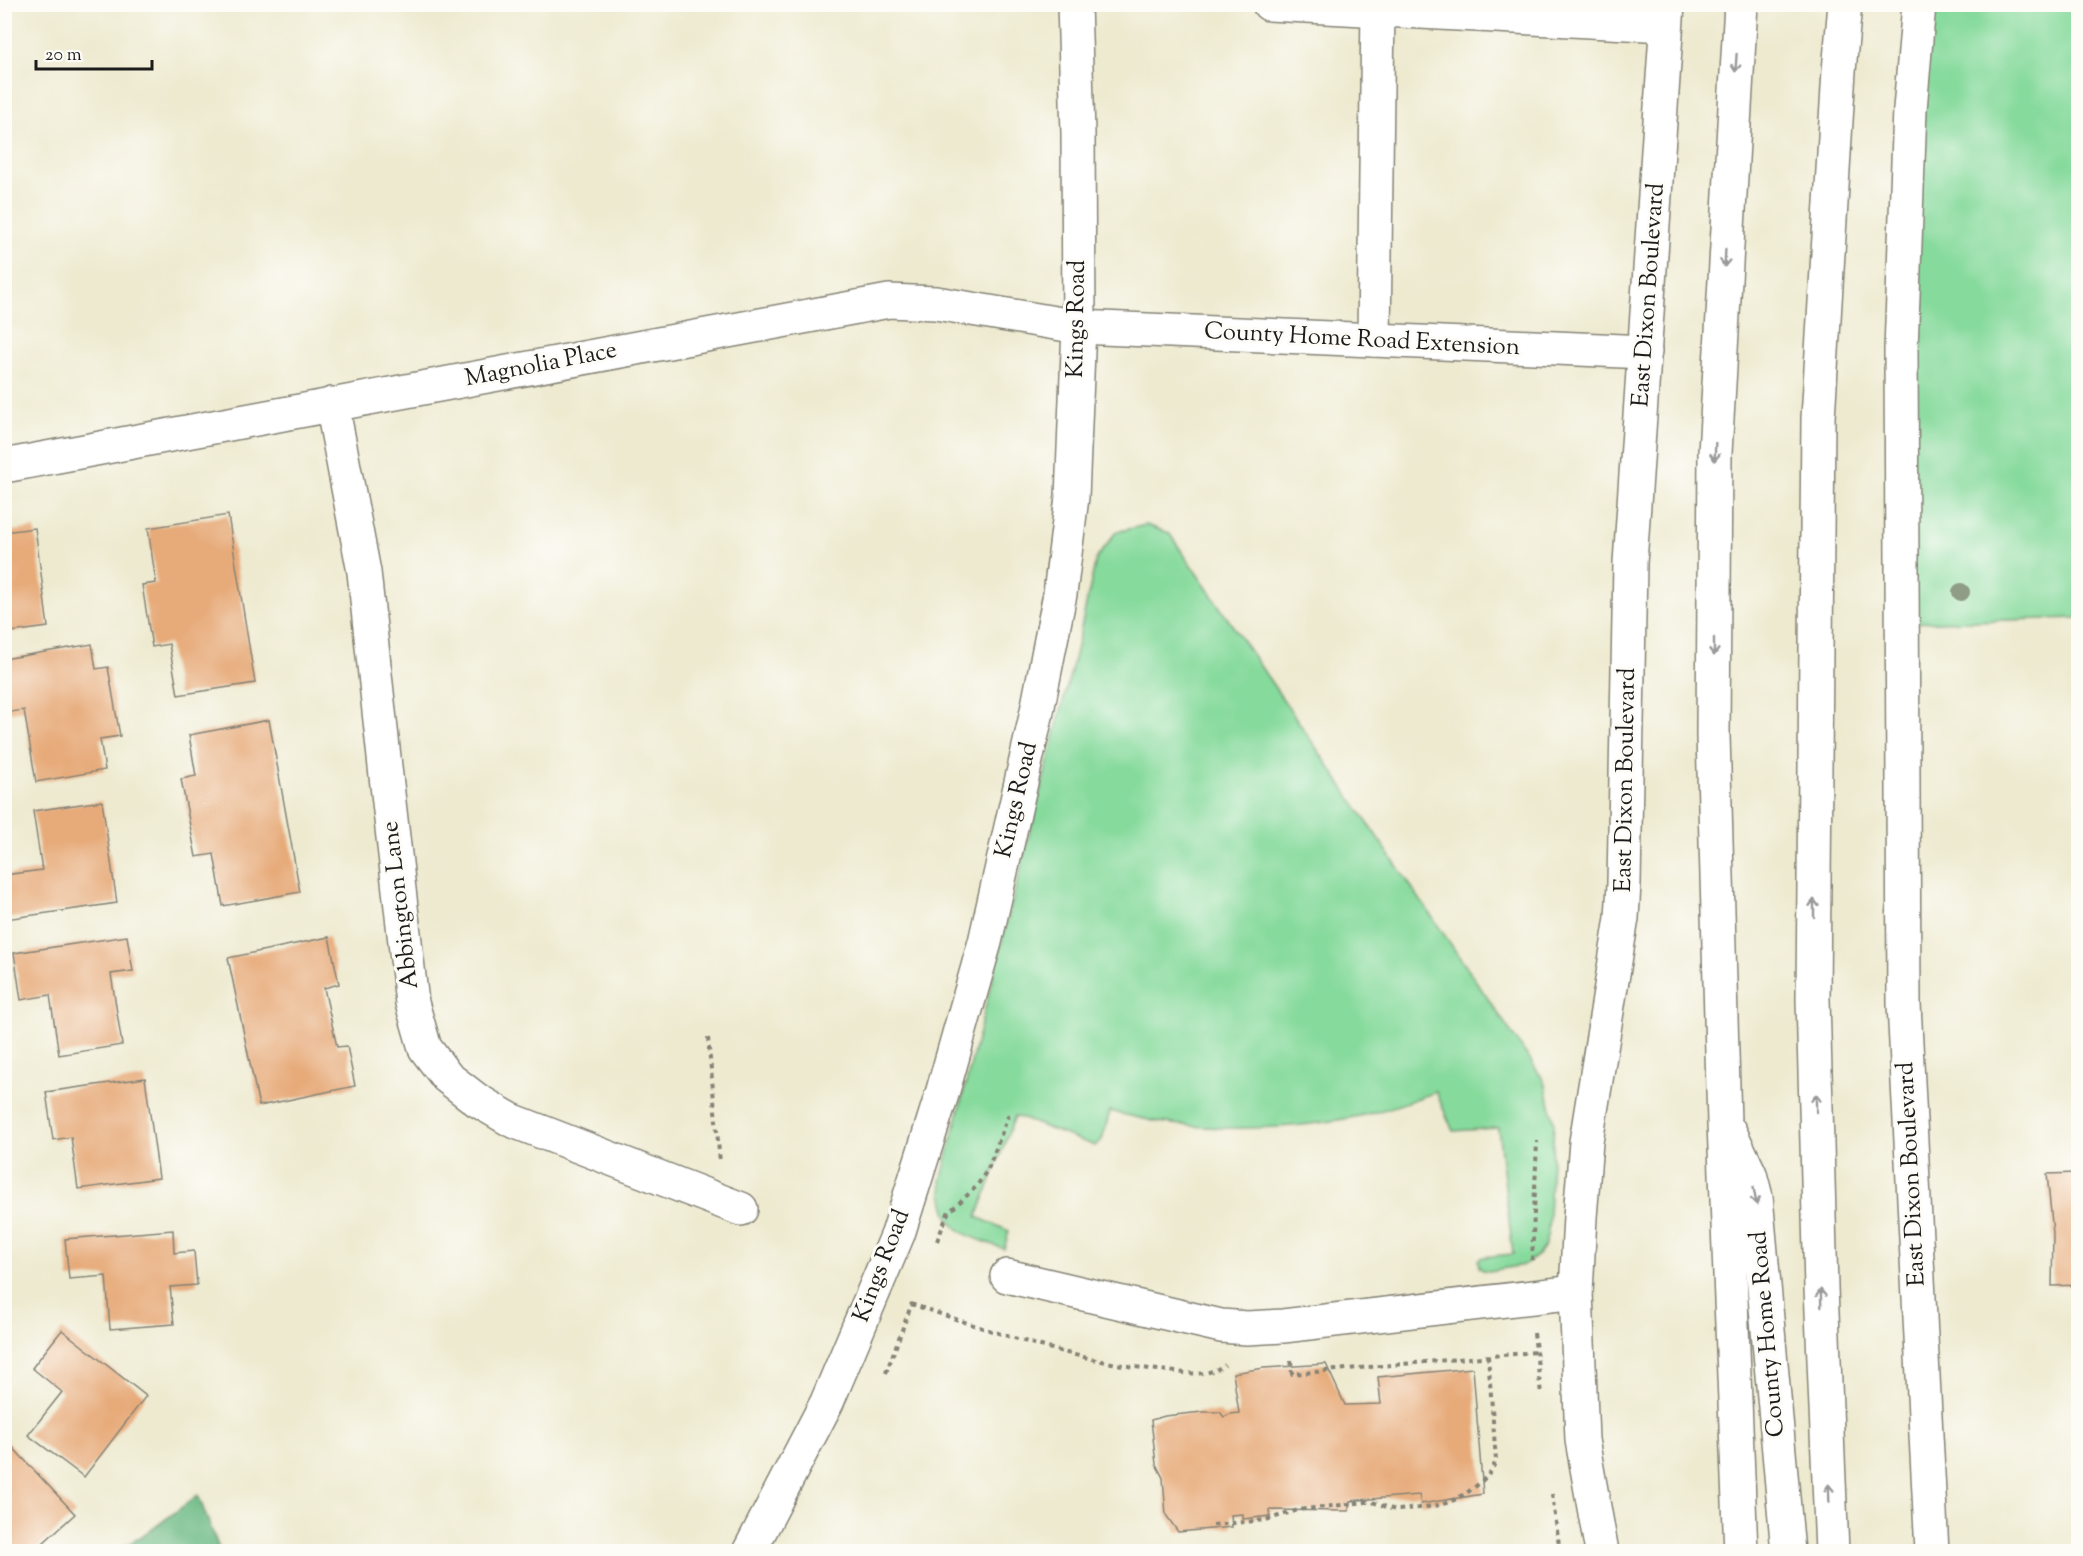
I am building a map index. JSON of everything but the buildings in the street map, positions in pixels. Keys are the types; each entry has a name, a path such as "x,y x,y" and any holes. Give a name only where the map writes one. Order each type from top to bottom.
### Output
{"main road":[{"name":"Kings Road","path":"749,1551 827,1402 897,1234 942,1094 985,942 1036,716 1060,594 1072,497 1079,327 1078,133 1074,4"},
{"path":"1269,4 1667,15"},
{"path":"1741,4 1715,453 1713,735 1724,1123 1741,1551"},
{"path":"1832,1551 1821,1288 1813,999 1818,430 1845,4"},
{"name":"East Dixon Boulevard","path":"1919,4 1910,109 1901,349 1904,1004 1932,1551"},
{"path":"1374,340 1378,7"},
{"name":"East Dixon Boulevard","path":"1602,1551 1582,1440 1576,1292 1587,1131 1622,918 1630,563 1667,15"},
{"name":"Magnolia Place","path":"4,466 889,300 936,303 1079,327"},
{"name":"County Home Road Extension","path":"1079,327 1645,352"},
{"name":"Abbington Lane","path":"332,404 364,572 412,1003 425,1048 447,1077 477,1100 511,1120 733,1206"},
{"name":"County Home Road","path":"1724,1123 1742,1154 1756,1197 1788,1551"},
{"path":"1007,1276 1221,1326 1247,1328 1283,1326 1576,1292"}],"path":[{"path":"708,1038 733,1206"},
{"path":"934,1250 948,1213 976,1187 988,1169 1009,1114"},
{"path":"886,1373 916,1293"},
{"path":"911,1304 1047,1349 1100,1361 1148,1369 1202,1374 1230,1363"},
{"path":"1292,1374 1536,1352"},
{"path":"1213,1525 1266,1520 1298,1510 1372,1501 1394,1510 1400,1510 1441,1505 1458,1500 1489,1476 1496,1460 1488,1356"},
{"path":"1281,1364 1292,1364"}],"green space":[{"path":"1919,5 2078,5 2078,618 1902,623"},
{"path":"1146,525 1169,533 1541,1076 1546,1087 1554,1122 1548,1233 1544,1247 1539,1254 1524,1265 1489,1271 1479,1267 1478,1260 1483,1257 1513,1254 1498,1128 1453,1131 1436,1092 1386,1109 1353,1117 1270,1127 1185,1125 1159,1122 1110,1111 1102,1140 1095,1146 1015,1116 977,1217 1009,1231 1004,1249 965,1234 951,1222 946,1212 941,1181 1076,651 1096,559 1116,532"},
{"path":"198,1495 220,1551 116,1551 143,1536"}]}
